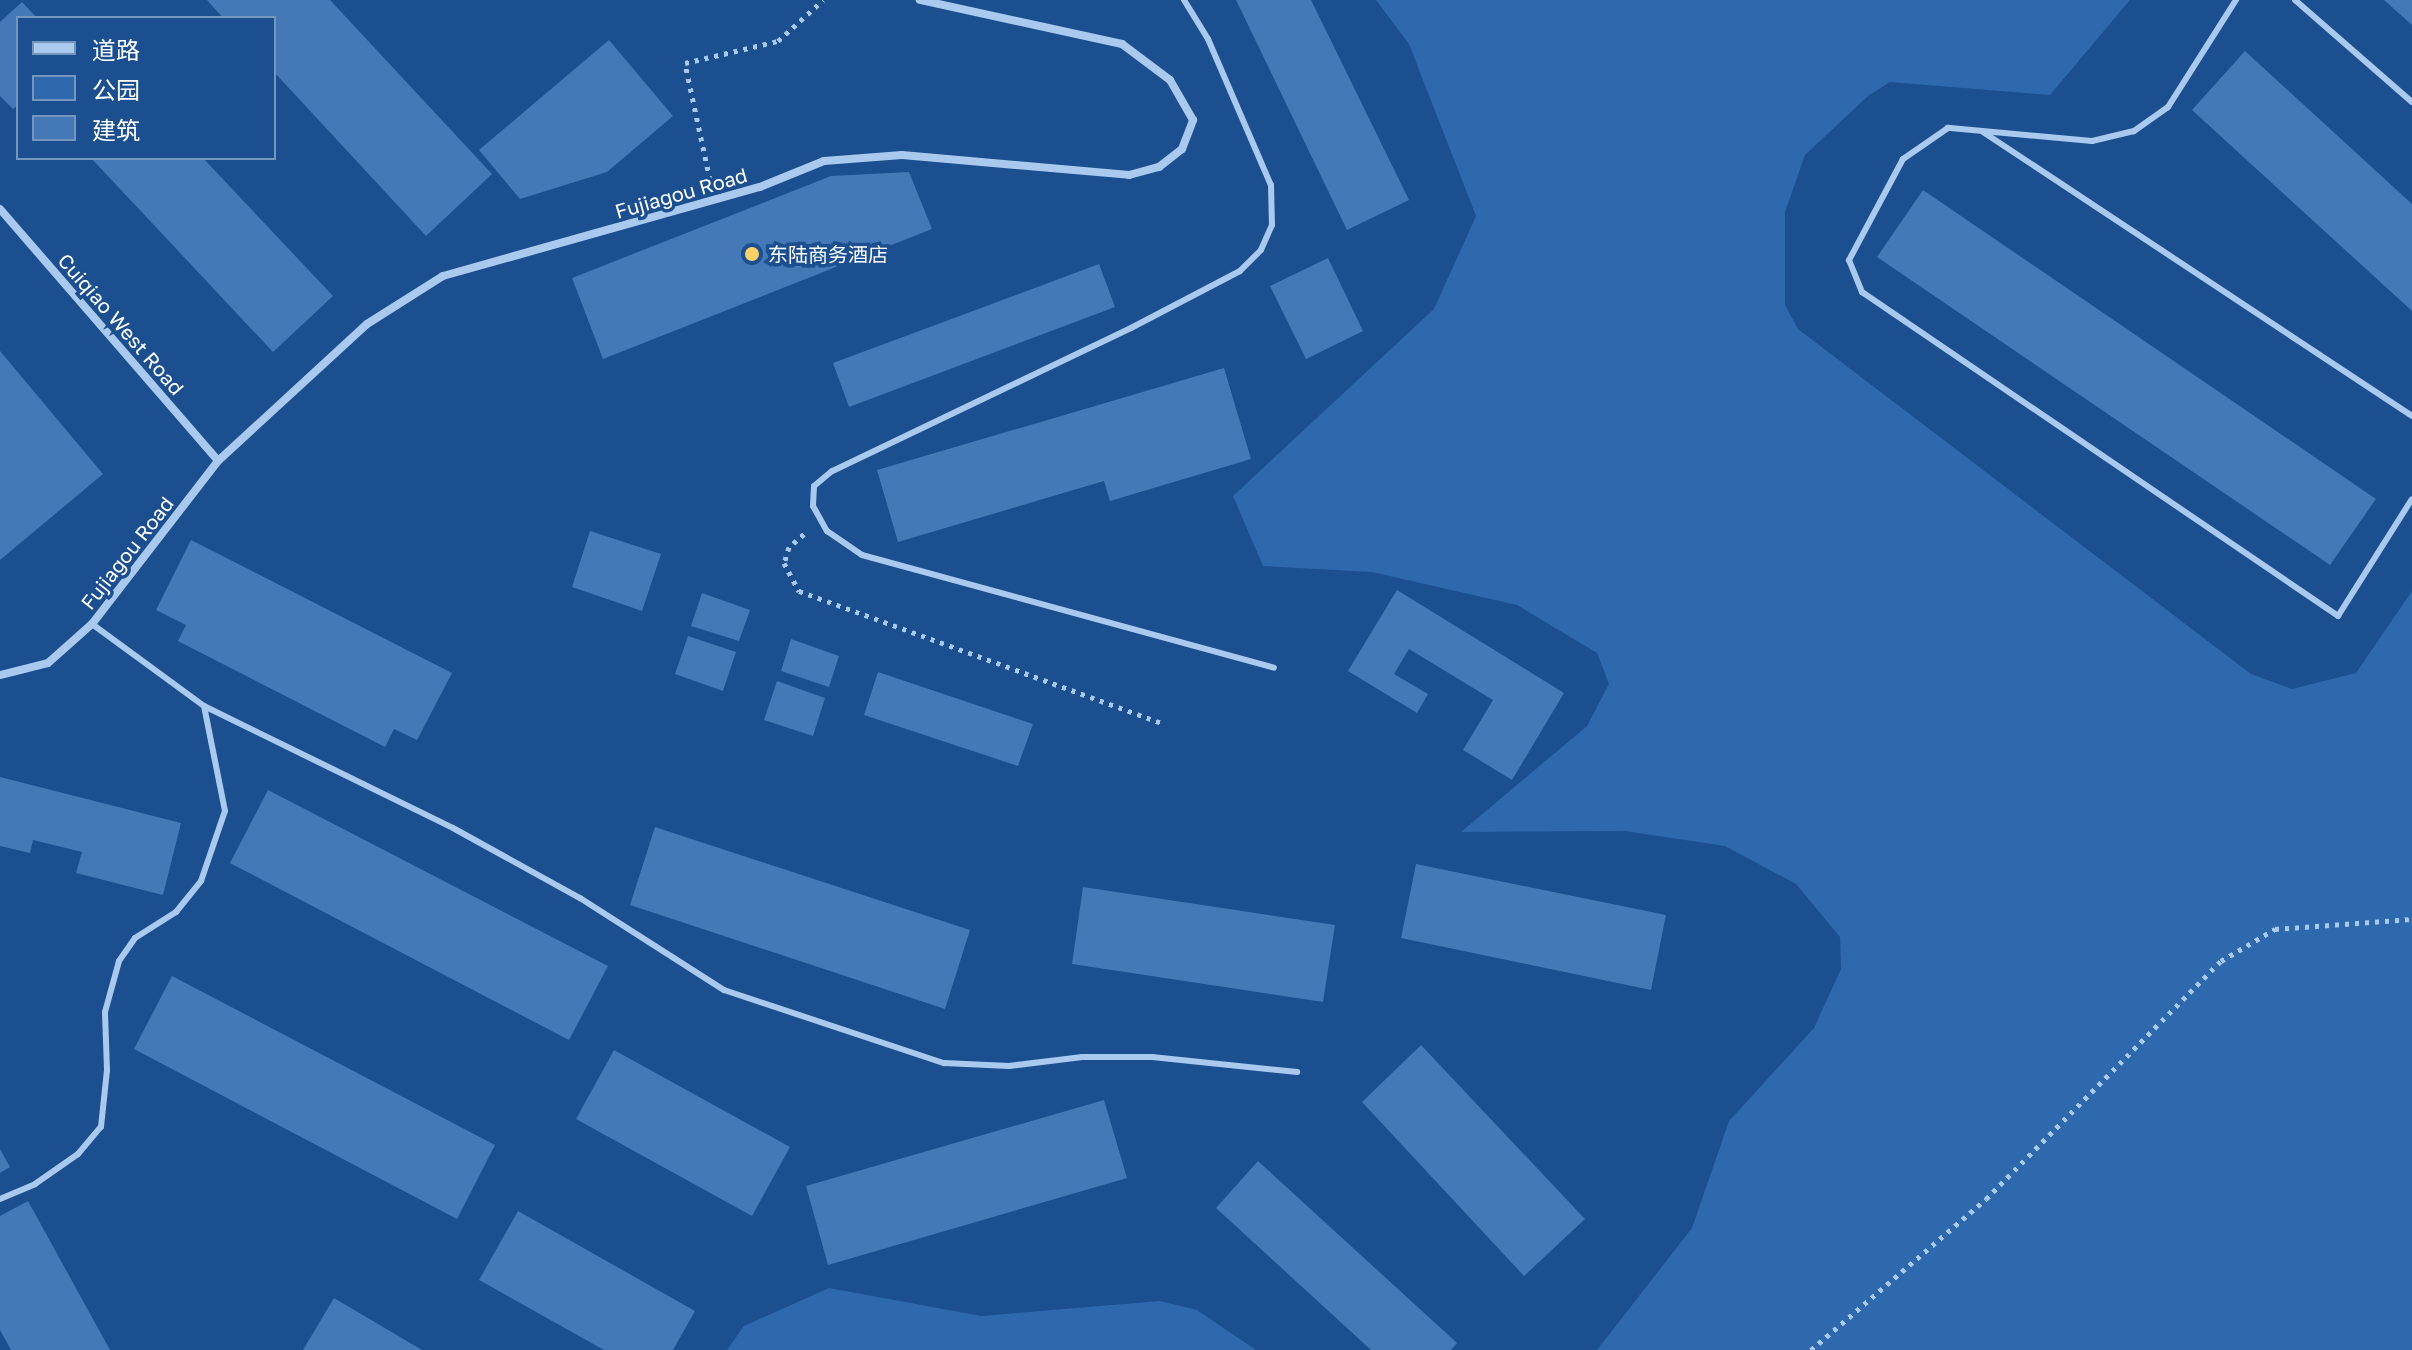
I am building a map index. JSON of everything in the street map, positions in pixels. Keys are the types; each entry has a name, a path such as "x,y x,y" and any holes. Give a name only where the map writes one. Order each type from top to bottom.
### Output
{"street":[{"name":"Fujiagou Road","path":"0,675 48,663 92,624 218,461 367,324 443,276 715,200 824,161 902,155 1129,175 1159,167 1182,149 1193,120 1170,80 1122,44 920,0"},
{"name":"Cuiqiao West Road","path":"0,209 218,461"}],"lane":[{"path":"1184,0 1208,39 1271,185 1272,225 1261,250 1240,271 1131,328 832,471 814,486 813,506 827,531 862,555 1274,668"},
{"path":"2236,0 2168,107 2134,131 2092,141 1948,128 1903,159 1849,260 1862,292 2338,616 2412,499"},
{"path":"2295,0 2412,102"},
{"path":"1980,130 2412,416"},
{"path":"92,624 204,706 453,828 580,898 724,990 944,1063 1009,1066 1082,1057 1152,1057 1297,1072"},
{"path":"0,1199 67,1161 101,1127 107,1070 105,1012 119,961 135,938 176,912 201,881 225,811 212,769 204,706"}],"path":[{"path":"715,200 685,63 778,41 823,0"},
{"path":"821,520 789,547 784,563 799,591 1162,723"},
{"path":"1811,1350 1986,1199 2221,961 2275,929 2412,919"}],"green space":[{"path":"1376,0 2130,0 2050,95 1890,82 1868,96 1805,155 1785,212 1785,305 1798,329 2251,674 2292,689 2356,673 2412,591 2412,1350 1597,1350 1692,1228 1729,1121 1814,1028 1841,969 1840,937 1796,884 1725,846 1625,831 1461,832 1587,726 1609,684 1597,653 1517,605 1372,572 1263,566 1233,496 1434,309 1476,216 1409,44"},
{"path":"829,1288 981,1316 1160,1301 1197,1310 1256,1350 727,1350 744,1326"}],"building":[{"path":"207,0 330,0 492,174 426,236 276,74 276,16 221,16"},
{"path":"1236,0 1311,0 1409,200 1347,230"},
{"path":"2384,0 2412,0 2412,25"},
{"path":"22,2 35,16 16,16 16,107 13,109 0,96 0,22"},
{"path":"609,40 673,116 607,172 520,199 479,150"},
{"path":"2245,51 2412,204 2412,311 2192,110"},
{"path":"93,160 205,160 333,296 273,352"},
{"name":"东陆商务酒店","path":"909,172 932,229 603,359 572,278 831,176"},
{"path":"1923,190 2376,499 2330,565 1877,257"},
{"path":"1328,258 1363,331 1306,359 1270,286"},
{"path":"1099,264 1115,307 849,407 833,363"},
{"path":"0,351 103,474 0,560"},
{"path":"1224,368 1251,459 1110,501 1104,481 898,542 877,470"},
{"path":"590,531 661,554 642,611 572,587"},
{"path":"191,540 452,673 417,740 394,729 385,747 178,641 186,625 156,610"},
{"path":"1397,590 1564,693 1512,780 1463,750 1493,700 1409,649 1394,674 1428,694 1417,713 1348,671"},
{"path":"702,593 750,610 739,641 691,626"},
{"path":"688,636 736,652 723,691 675,674"},
{"path":"791,639 839,656 829,687 781,671"},
{"path":"878,672 1033,724 1018,766 864,715"},
{"path":"777,681 825,698 813,736 764,720"},
{"path":"0,777 181,823 163,895 76,873 82,852 33,840 30,853 0,846"},
{"path":"268,790 608,966 569,1040 230,863"},
{"path":"655,827 970,930 945,1009 630,905"},
{"path":"1416,864 1666,915 1651,990 1401,938"},
{"path":"1083,887 1335,925 1323,1002 1072,964"},
{"path":"172,976 495,1145 457,1219 134,1049"},
{"path":"1421,1045 1585,1219 1524,1276 1362,1102"},
{"path":"614,1050 790,1147 752,1216 576,1119"},
{"path":"1104,1100 1127,1178 828,1265 806,1186"},
{"path":"0,1149 10,1167 0,1173"},
{"path":"1258,1161 1457,1343 1451,1350 1371,1350 1216,1208"},
{"path":"28,1201 110,1350 11,1350 0,1330 0,1216"},
{"path":"518,1211 695,1311 673,1350 604,1350 479,1280"},
{"path":"334,1298 422,1350 303,1350"}],"place":[{"name":"东陆商务酒店","path":"752,254"}]}
